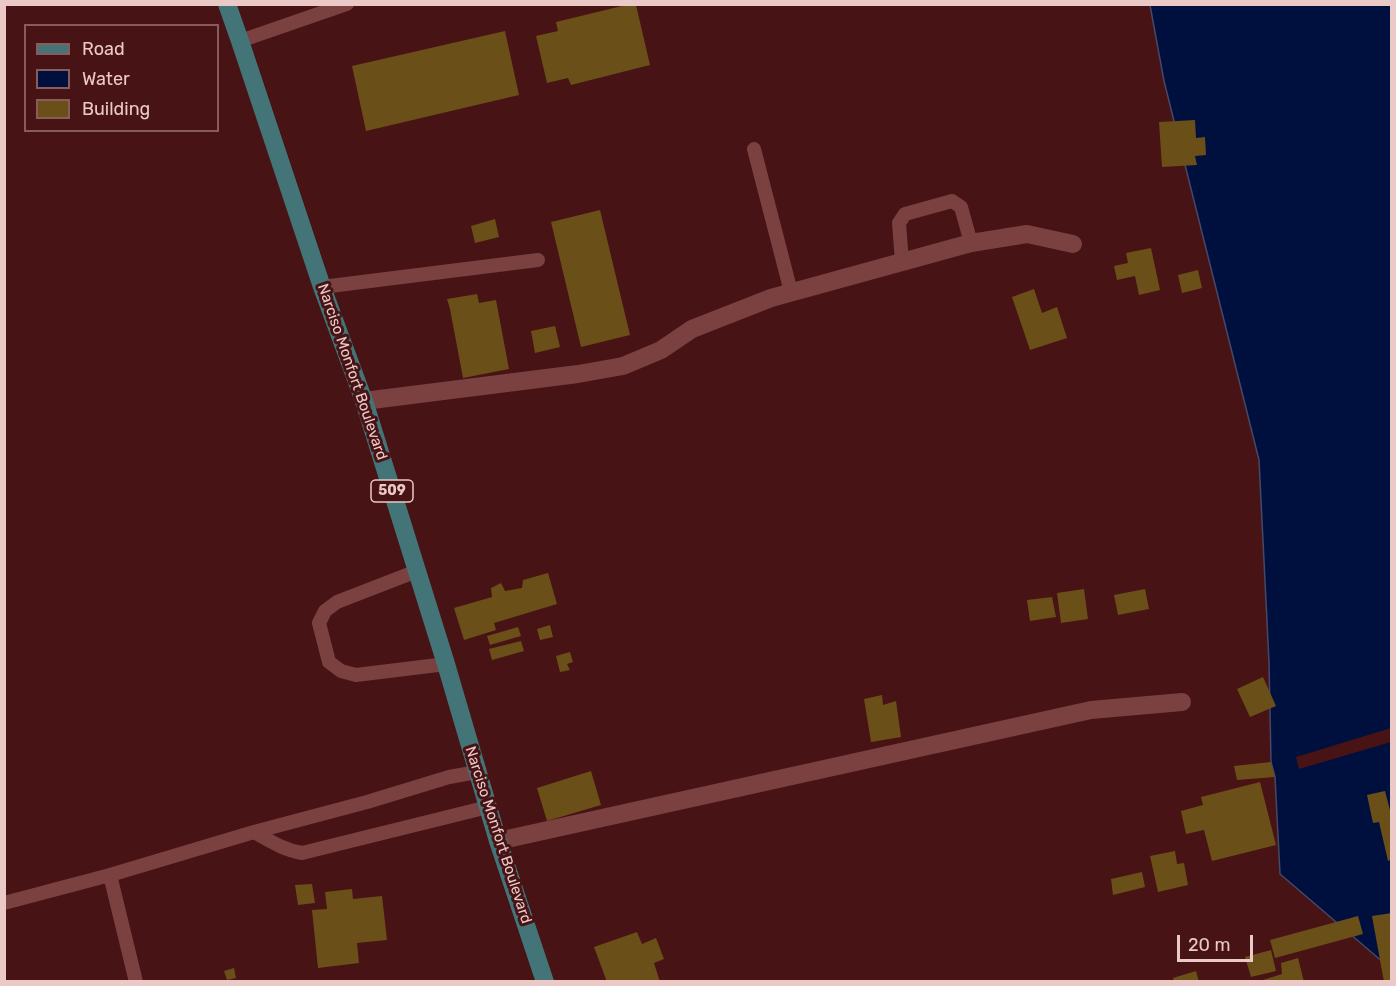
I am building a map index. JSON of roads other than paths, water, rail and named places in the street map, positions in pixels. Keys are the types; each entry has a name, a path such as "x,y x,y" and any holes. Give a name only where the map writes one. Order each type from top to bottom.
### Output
{"main road":[{"name":"Narciso Monfort Boulevard","path":"227,4 322,287 364,401 446,663 498,841 545,981"}],"street":[{"path":"364,401 578,375 623,366 661,350 692,329 771,298 971,243 1027,234 1073,244"},
{"path":"498,841 1091,710 1182,702"}],"lane":[{"path":"240,40 347,4"},
{"path":"754,149 791,292"},
{"path":"902,262 899,223 905,214 952,201 961,207 971,243"},
{"path":"322,287 538,260"},
{"path":"417,571 337,602 325,611 319,623 329,662 341,671 356,675 446,663"},
{"path":"4,903 110,875 449,777 477,772"},
{"path":"254,832 280,847 302,853 488,807"},
{"path":"110,875 136,981"}],"water":[{"path":"1150,5 1391,5 1391,969 1280,874 1275,777 1271,762 1269,662 1259,460 1164,81"}]}
